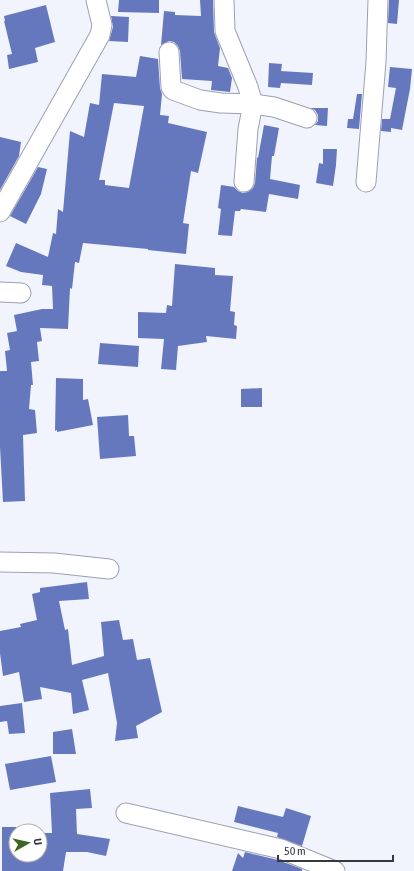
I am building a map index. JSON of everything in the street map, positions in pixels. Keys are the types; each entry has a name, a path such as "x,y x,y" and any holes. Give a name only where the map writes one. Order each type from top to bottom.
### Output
{"street":[{"path":"0,212 100,35 102,25 96,0"},
{"path":"224,0 225,31 248,87 253,104 248,129 244,182"},
{"path":"366,182 376,62 378,0"},
{"path":"169,52 171,87 173,90 200,100 274,107 308,118"},
{"path":"0,292 21,293"},
{"path":"0,562 54,562 109,569"},
{"path":"126,813 281,849 335,871"}],"building":[{"path":"119,0 159,0 159,13 118,12"},
{"path":"200,0 213,0 214,32 220,48 218,66 228,68 232,78 230,92 211,90 212,81 182,79 180,51 178,46 174,42 169,41 161,45 164,11 175,12 175,15 201,16"},
{"path":"389,0 399,0 397,24 388,23"},
{"path":"46,5 55,42 35,48 38,62 9,69 7,55 12,54 4,16"},
{"path":"111,16 129,17 128,42 109,41 113,27"},
{"path":"140,56 158,59 160,88 162,94 160,115 169,116 168,123 207,132 198,173 191,171 183,223 189,224 186,254 83,243 79,263 75,262 72,289 70,288 68,329 40,328 42,341 37,342 39,361 31,362 33,385 31,385 29,409 35,410 37,433 23,435 25,501 3,502 0,447 0,371 7,371 5,351 10,350 7,333 17,331 14,315 42,309 53,309 52,286 42,285 43,275 21,272 6,266 16,243 48,257 53,233 56,234 58,209 63,212 70,131 84,137 90,103 99,105 102,74 136,77","holes":["114,103 144,106 129,188 105,185 105,180 99,180"]},
{"path":"269,63 282,64 281,71 313,73 312,85 281,83 280,88 268,87"},
{"path":"390,67 412,69 410,89 402,130 391,128 391,132 381,131 382,119 390,119 396,88 388,87"},
{"path":"357,94 362,94 359,129 347,128 348,119 353,119"},
{"path":"310,108 328,108 327,126 315,125 318,121 318,115 315,110"},
{"path":"264,125 279,128 274,156 272,156 270,179 300,185 298,199 269,194 266,212 241,209 240,211 235,211 232,236 218,235 221,209 218,208 221,185 234,187 243,193 248,192 253,188 255,183 257,157 258,158"},
{"path":"0,137 21,142 19,156 0,190"},
{"path":"323,149 337,149 333,186 316,183 319,163 323,164"},
{"path":"38,167 47,169 41,194 26,224 10,216"},
{"path":"175,264 215,268 215,275 233,276 230,311 235,312 234,325 237,326 236,339 206,336 207,342 178,346 176,370 161,369 164,339 138,338 138,312 166,313 167,305 172,306"},
{"path":"100,343 139,346 138,367 98,364"},
{"path":"56,378 83,379 83,400 88,399 93,425 57,432 57,430 55,431"},
{"path":"262,388 262,407 241,407 241,389"},
{"path":"128,415 129,436 134,436 136,456 100,459 97,417"},
{"path":"87,582 89,599 59,601 65,630 68,629 72,665 104,656 101,622 119,620 123,640 133,639 137,660 150,658 162,712 136,726 138,738 115,741 117,723 108,673 82,680 89,710 73,714 71,693 40,687 42,699 24,702 19,672 3,676 0,653 0,631 21,627 20,624 37,620 32,594 40,592 40,588"},
{"path":"22,703 25,733 9,734 7,721 0,722 0,706"},
{"path":"72,729 76,754 53,754 53,732"},
{"path":"51,756 56,782 10,790 5,764"},
{"path":"90,789 92,808 76,809 77,834 110,839 106,856 87,852 66,852 63,871 2,871 2,827 8,827 8,863 48,863 48,833 52,833 50,793"},
{"path":"238,806 283,817 286,808 311,816 302,846 277,837 278,833 234,822"},
{"path":"245,852 278,860 302,869 302,871 232,871 238,853 243,858"}]}
